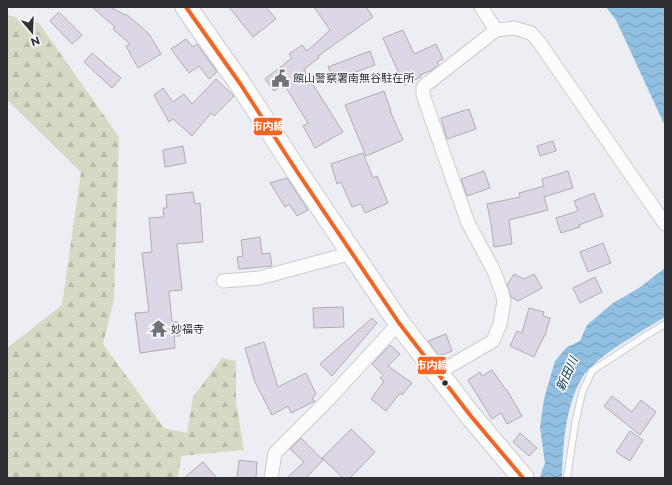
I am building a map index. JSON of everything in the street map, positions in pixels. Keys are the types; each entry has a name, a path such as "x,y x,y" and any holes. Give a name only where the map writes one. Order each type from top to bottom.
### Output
{"highway":[{"path":"186,7 241,85 399,323 470,415 522,478"}],"street":[{"path":"481,7 496,30"},
{"path":"438,373 493,341 500,324 504,301 494,272 468,223 423,94 423,87 462,59 496,30 514,28 530,33 539,42 665,224"},
{"path":"223,281 259,278 352,253"},
{"path":"271,478 275,453 317,412 399,323"}],"lane":[{"path":"567,478 575,424 582,393 592,371 665,324"}],"green space":[{"path":"7,15 39,23 119,137 114,299 103,344 164,428 187,433 193,397 222,358 236,361 236,402 244,450 181,456 178,478 7,478 7,348 62,305 81,172 7,100"}],"water":[{"path":"606,7 665,7 665,126 616,20"},
{"name":"新田川","path":"665,268 665,317 620,344 597,361 588,370 576,389 568,414 564,440 562,478 540,478 545,464 540,427 544,399 555,361 567,347 580,341 587,325 613,303 639,288"}],"building":[{"path":"92,7 110,7 125,15 126,14 149,34 161,54 138,68 126,46 130,44 113,29 115,27"},
{"path":"229,7 266,7 276,19 253,37"},
{"path":"314,7 366,7 373,17 318,56 319,58 304,69 306,73 303,76 307,75 343,132 315,148 303,126 308,123 285,86 282,89 280,87 274,91 265,79 292,58 289,54 302,45 307,51 330,30"},
{"path":"59,12 82,35 72,44 50,21"},
{"path":"403,30 414,54 436,44 443,59 437,62 439,65 432,70 420,75 421,77 404,85 383,38"},
{"path":"186,39 193,47 197,44 217,72 209,79 199,66 189,73 171,49"},
{"path":"370,51 375,65 350,74 351,77 336,84 328,67"},
{"path":"92,53 121,78 112,88 84,62"},
{"path":"216,79 234,96 214,116 211,113 192,136 173,119 169,122 154,95 163,88 173,102 184,94 192,104"},
{"path":"384,91 390,111 403,140 366,156 345,105"},
{"path":"469,109 476,129 447,139 441,118"},
{"path":"553,141 556,151 540,156 537,146"},
{"path":"183,146 186,163 165,167 163,150"},
{"path":"363,153 373,178 377,176 388,203 365,213 361,204 352,207 341,182 337,184 331,164"},
{"path":"484,171 490,188 467,196 461,179"},
{"path":"568,171 573,188 544,197 548,210 509,220 512,244 494,247 487,204 520,197 519,193 544,186 542,179"},
{"path":"287,178 308,210 297,216 289,204 285,207 270,183"},
{"path":"193,192 195,204 200,203 203,242 177,244 182,290 169,291 172,322 178,322 180,336 174,336 175,348 140,353 135,313 149,312 142,253 152,252 149,218 164,217 163,208 167,208 166,195"},
{"path":"594,193 603,216 579,225 580,227 561,233 556,218 578,211 574,201"},
{"path":"260,237 262,254 270,253 272,266 239,269 237,257 243,256 241,240"},
{"path":"603,243 611,263 588,272 580,252"},
{"path":"514,274 524,279 534,274 542,288 518,301 511,297 507,285"},
{"path":"595,277 602,292 580,303 573,288"},
{"path":"343,307 344,327 314,328 313,308"},
{"path":"529,308 544,312 543,316 550,318 545,336 534,357 510,346 517,331 522,333"},
{"path":"372,318 377,323 332,376 320,364"},
{"path":"446,334 452,351 439,356 428,341"},
{"path":"264,342 278,387 306,373 316,394 312,399 315,401 291,413 288,406 272,415 255,382 245,348"},
{"path":"390,345 400,354 388,366 412,383 402,395 400,393 386,411 371,399 384,381 380,378 383,375 372,364"},
{"path":"492,370 507,390 522,416 507,424 501,413 492,419 468,380 480,372 482,376"},
{"path":"612,396 632,412 641,400 656,412 640,435 604,406"},
{"path":"351,429 375,452 350,478 343,478 322,458"},
{"path":"630,431 643,440 630,461 616,452"},
{"path":"520,433 537,448 529,456 513,442"},
{"path":"301,438 323,460 306,478 287,478 304,462 290,449"},
{"path":"239,460 257,462 256,478 237,478"},
{"path":"203,462 217,478 184,478"}],"transit line":[{"name":"市内線","path":"186,7 241,85 399,323 470,415 523,478"}],"place":[{"name":"館山警察署南無谷駐在所","path":"280,78"},
{"name":"妙福寺","path":"158,329"}]}
